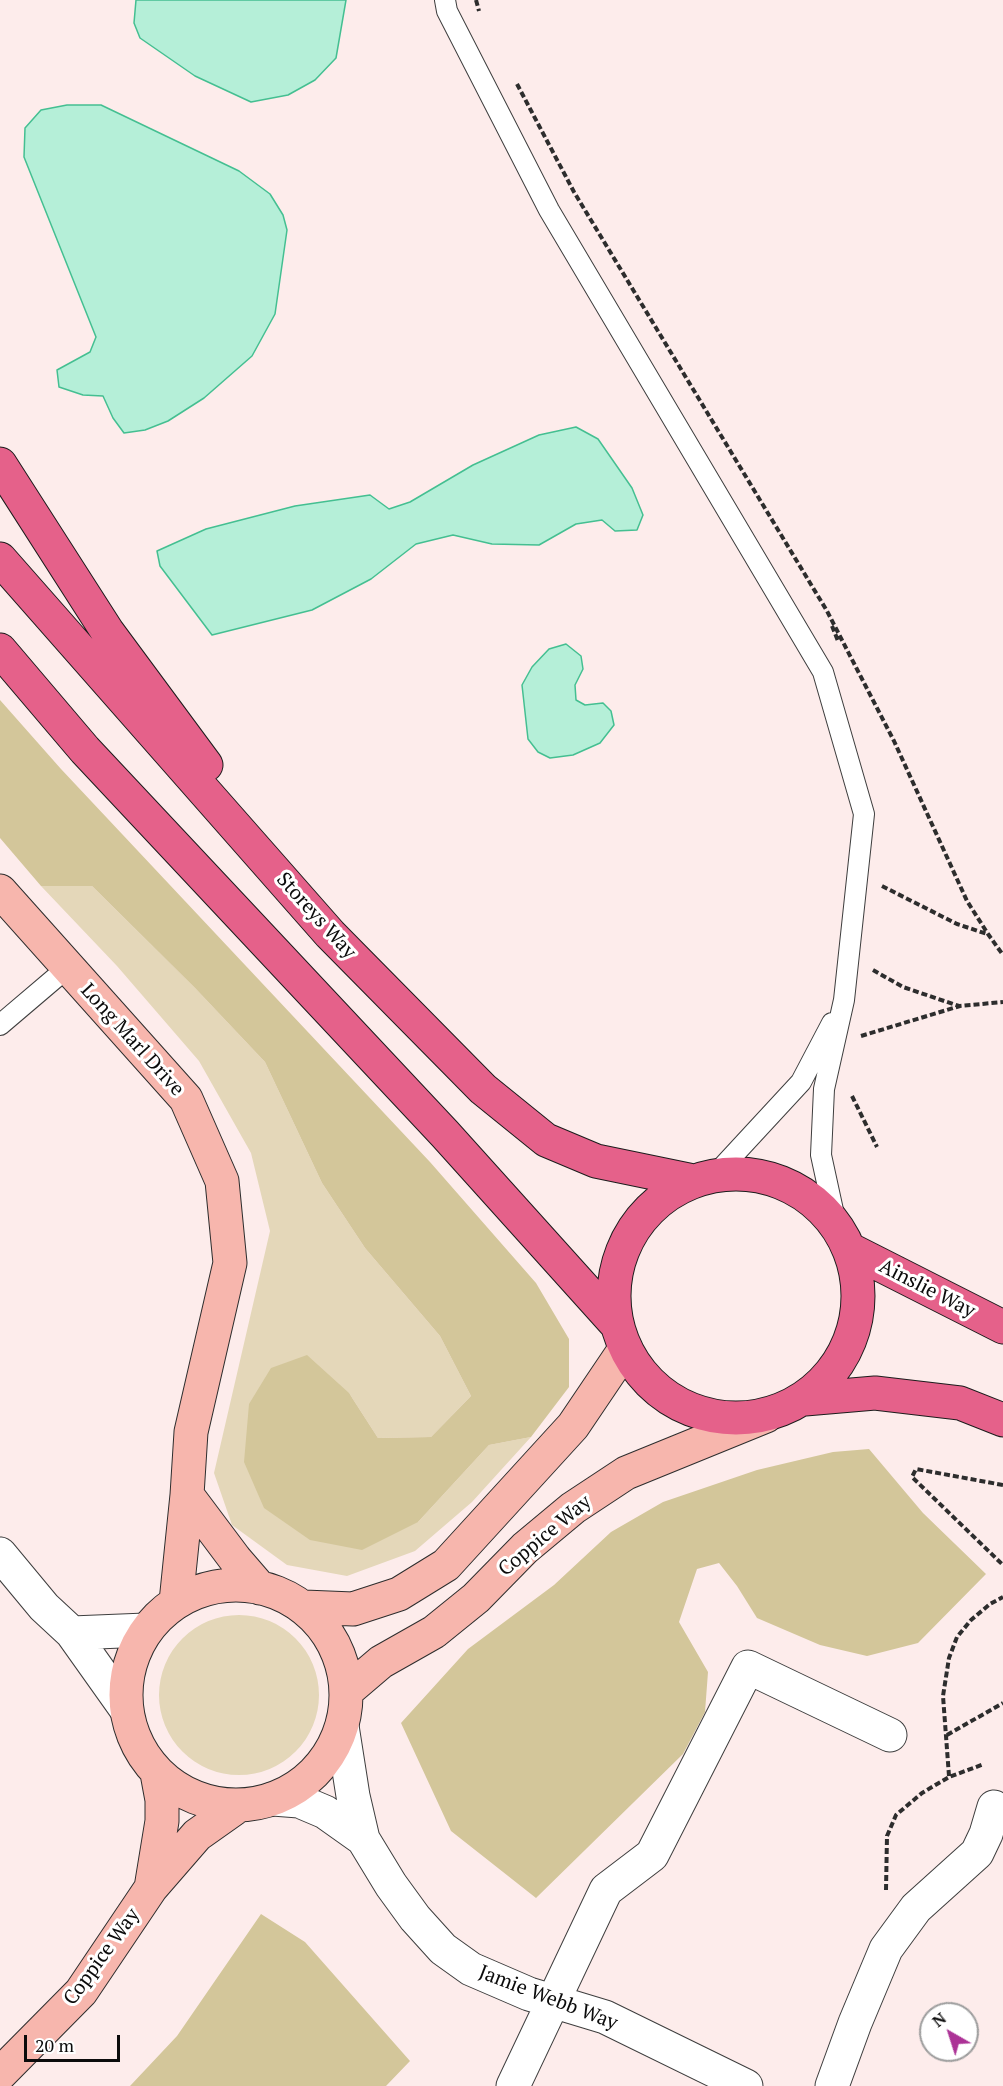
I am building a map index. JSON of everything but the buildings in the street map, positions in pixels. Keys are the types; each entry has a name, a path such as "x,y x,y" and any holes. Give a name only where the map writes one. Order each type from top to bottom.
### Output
{"highway":[{"path":"0,464 108,631 330,934"},
{"name":"Storeys Way","path":"0,559 330,934 483,1089 546,1140 596,1161 704,1178 760,1175 803,1192 843,1237"},
{"path":"0,650 85,750 445,1134 621,1337 649,1384 683,1408 724,1419 766,1416 805,1399 875,1393 960,1402 1003,1420"},
{"path":"621,1337 614,1281 628,1239 656,1204 704,1178"},
{"path":"805,1399 843,1358 859,1305 843,1237"},
{"name":"Ainslie Way","path":"843,1237 1003,1327"}],"street":[{"name":"Long Marl Drive","path":"0,891 186,1100 222,1181 230,1263 191,1432 176,1602"},
{"path":"304,1607 353,1609 399,1594 446,1565 573,1426 621,1337"},
{"name":"Coppice Way","path":"347,1692 381,1662 434,1632 476,1598 525,1548 573,1508 626,1473 766,1416"},
{"path":"187,1495 260,1588"},
{"path":"0,1554 44,1607 72,1633 126,1709"},
{"path":"233,1585 260,1588 278,1593 304,1607 326,1631 341,1659 347,1692 342,1726 327,1758 303,1783 273,1799 238,1806 213,1803 189,1795 172,1786 142,1755 132,1733 126,1709 126,1685 130,1663 146,1629 176,1602 202,1589 233,1585"},
{"path":"72,1633 146,1629"},
{"path":"513,2086 606,1890 652,1855 748,1667 890,1735"},
{"name":"Jamie Webb Way","path":"342,1726 353,1796 363,1839 391,1885 415,1918 443,1949 471,1969 529,1994 604,2017 746,2086"},
{"name":"Coppice Way","path":"151,1888 162,1821 162,1800 157,1773"},
{"name":"Jamie Webb Way","path":"273,1799 299,1801 316,1809 363,1839"},
{"name":"Coppice Way","path":"0,2074 81,1992 151,1888 197,1835 238,1806"},
{"path":"832,2086 886,1949 916,1908 977,1852 986,1834 994,1807"}],"lane":[{"path":"445,0 447,11 549,210 823,672 864,814 844,1000 824,1089 821,1155 843,1237"},
{"path":"0,1025 67,968"},
{"path":"704,1178 801,1082 844,1000"}],"path":[{"path":"476,0 480,15"},
{"path":"513,77 574,192 827,611 894,741 968,901 1003,955"},
{"path":"874,882 957,924 988,934"},
{"path":"873,969 903,987 960,1006"},
{"path":"858,1037 960,1006 1003,1002"},
{"path":"1003,1485 916,1469 912,1477 1003,1565"},
{"path":"984,1764 949,1777 944,1696 949,1658 957,1637 971,1620 990,1604 1003,1597"},
{"path":"947,1735 1003,1703"}],"shaded area":[{"path":"136,0 346,0 336,58 315,80 288,95 251,102 195,76 140,38 134,23"},
{"path":"67,105 101,105 239,171 270,194 283,215 287,230 275,314 252,356 204,398 168,421 145,430 124,433 113,418 103,396 83,395 59,387 57,370 90,352 96,337 24,157 25,128 41,110"},
{"path":"576,427 598,439 632,488 643,515 637,530 615,531 602,520 576,524 539,545 492,544 453,535 416,544 371,579 312,610 212,635 160,566 157,551 206,529 295,506 370,495 389,509 410,502 473,465 539,435"},
{"path":"566,644 581,656 583,669 575,685 576,700 585,705 603,703 611,711 614,725 600,743 573,755 550,758 538,752 528,739 522,685 532,667 549,649"},
{"path":"0,700 61,769 430,1162 536,1283 569,1339 569,1387 531,1437 489,1445 418,1522 362,1550 310,1540 264,1508 244,1462 249,1404 271,1368 307,1355 349,1393 378,1438 431,1437 471,1396 440,1336 365,1248 322,1183 265,1062 195,988 92,886 41,886 0,838"},
{"path":"41,886 92,886 195,988 265,1062 322,1183 365,1248 440,1336 471,1396 431,1437 378,1438 349,1393 418,1522 489,1445 531,1437 472,1502 415,1551 347,1576 287,1565 232,1525 214,1473 270,1231 251,1153 199,1061 117,966"},
{"path":"869,1449 923,1513 986,1574 918,1643 867,1656 820,1645 757,1618 719,1563 697,1569 679,1622 708,1672 705,1712 683,1754 536,1898 451,1831 401,1723 468,1649 554,1585 611,1532 663,1502 757,1470 833,1452"},
{"path":"239,1615 255,1616 270,1621 296,1638 313,1664 318,1679 318,1711 313,1726 296,1752 270,1769 255,1774 239,1775 223,1774 208,1769 182,1752 165,1726 160,1711 159,1695 160,1679 165,1664 182,1638 208,1621 223,1616"},
{"path":"261,1914 305,1942 410,2061 386,2086 130,2086 177,2036"}]}
